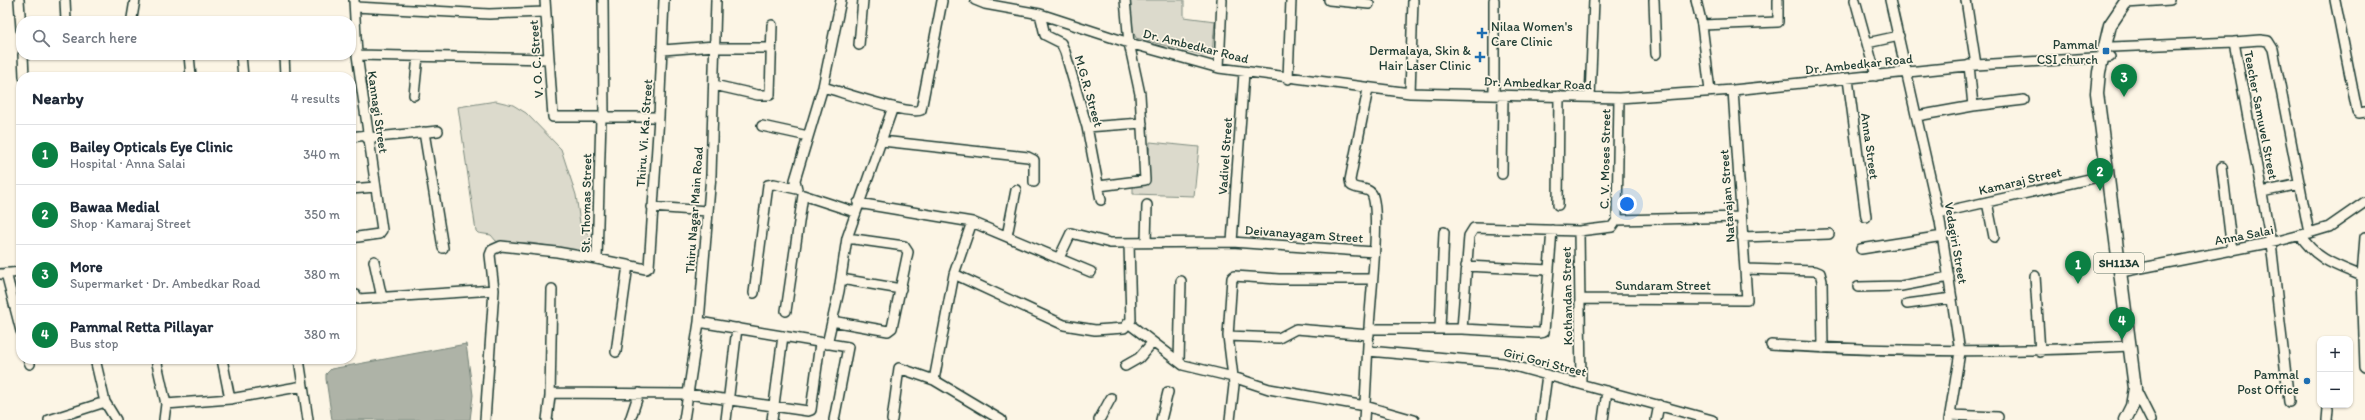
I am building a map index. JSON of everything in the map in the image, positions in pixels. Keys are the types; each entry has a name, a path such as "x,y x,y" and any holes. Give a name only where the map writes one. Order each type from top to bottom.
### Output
{"main road":[{"path":"2108,54 2110,25 2116,19 2126,1"},
{"name":"SH113A","path":"2108,54 2097,93 2135,388 2132,406 2125,420"}],"street":[{"path":"19,0 20,16"},
{"path":"65,0 66,16"},
{"path":"132,16 135,0"},
{"name":"V. O. C. Street","path":"545,0 553,116 602,117"},
{"name":"St. Thomas Street","path":"603,0 602,117 597,259 646,269 649,267"},
{"name":"Thiru. Vi. Ka. Street","path":"649,267 663,50 664,0"},
{"name":"Thiru Nagar Main Road","path":"684,420 699,322 711,175 716,0"},
{"path":"754,293 768,186 774,184 797,189 795,180 823,87 841,0"},
{"path":"859,45 863,0"},
{"path":"823,87 892,107 917,112 921,110 940,0 952,0"},
{"name":"Dr. Ambedkar Road","path":"975,0 985,4 1040,14 1129,43 1219,68 1288,79 1410,93 1619,98 1733,90 1973,65 2108,54"},
{"path":"1099,186 1145,180 1140,94 1129,43 1125,0"},
{"path":"1219,68 1222,0"},
{"path":"1288,79 1291,0"},
{"path":"1329,0 1369,4"},
{"path":"1410,93 1413,0"},
{"path":"1494,0 1494,94"},
{"path":"1590,97 1594,0"},
{"path":"1654,0 1656,54"},
{"path":"1696,0 1702,25 1710,91"},
{"path":"1702,25 1778,22 1778,0"},
{"path":"1855,0 1876,76"},
{"name":"Vedagiri Street","path":"1890,0 1943,236 1960,352 1949,418"},
{"path":"1966,0 1973,65 1973,106"},
{"path":"2126,1 2170,0"},
{"path":"2335,0 2357,111 2360,113 2365,112"},
{"path":"355,4 489,14 546,12"},
{"name":"Kannagi Street","path":"355,4 355,16"},
{"name":"M.G.R. Street","path":"1040,14 1045,35 1061,43 1087,127 1099,186 1100,200"},
{"path":"714,85 758,95 770,95 772,25"},
{"name":"Kannagi Street","path":"356,30 357,55 367,137 382,228 379,234 356,237"},
{"path":"1867,43 1899,36"},
{"path":"2234,42 2260,40 2268,41 2273,49 2300,184 2304,234 2308,247 2320,258 2362,276"},
{"name":"Teacher Samuvel Street","path":"2108,54 2234,42 2271,243 2289,402"},
{"path":"663,50 715,47 772,48"},
{"path":"357,55 548,59"},
{"path":"414,95 418,56"},
{"path":"23,60 24,72"},
{"path":"189,60 191,72"},
{"path":"241,60 243,72"},
{"path":"284,60 285,72"},
{"name":"Vadivel Street","path":"1232,242 1244,73"},
{"name":"Anna Street","path":"1848,79 1866,217"},
{"path":"1364,420 1374,252 1374,203 1371,193 1367,190 1354,188 1351,185 1350,180 1368,89"},
{"name":"Natarajan Street","path":"1733,90 1747,300"},
{"path":"1502,174 1503,95"},
{"path":"1558,205 1559,96"},
{"name":"C. V. Moses Street","path":"1617,220 1619,98"},
{"path":"1917,116 1973,106 2024,100"},
{"path":"550,393 688,394 808,411 811,410 824,344 832,321 841,279 847,238 856,207 882,141 892,107"},
{"path":"602,117 659,117"},
{"path":"1087,127 1142,123"},
{"path":"762,126 808,136"},
{"path":"356,137 438,131"},
{"path":"424,132 443,248"},
{"path":"882,141 1028,157 1034,160 1034,182"},
{"path":"2222,167 2232,250"},
{"name":"Kamaraj Street","path":"1938,213 2107,176"},
{"path":"2262,192 2300,184"},
{"path":"356,189 375,187"},
{"path":"1007,236 1016,190"},
{"path":"786,311 803,195 856,207 972,222 1091,272"},
{"path":"1987,202 1994,237"},
{"name":"Anna Salai","path":"2121,272 2271,243 2330,227 2365,202"},
{"path":"1146,242 1147,205"},
{"path":"652,207 707,211"},
{"path":"1462,329 1468,236 1474,228 1579,231 1612,227 1617,220 1741,217"},
{"path":"934,380 954,274 972,222"},
{"path":"1228,336 1279,338 1296,329 1369,332 1462,329 1544,332 1552,230"},
{"name":"Kothandan Street","path":"1579,231 1581,384"},
{"path":"1440,329 1444,232"},
{"name":"Deivanayagam Street","path":"1059,258 1071,233 1110,243 1232,242 1374,252"},
{"path":"1742,236 1829,234"},
{"path":"1861,249 1943,236"},
{"path":"2365,237 2362,276 2365,367"},
{"path":"832,321 888,331 893,325 900,289 907,248 904,246 847,238"},
{"path":"954,274 1064,325 1095,330 1124,328 1131,320 1129,243"},
{"path":"485,420 494,290 490,255 492,250 501,246 557,252 597,259"},
{"path":"374,262 382,298"},
{"path":"616,352 628,265"},
{"path":"1466,266 1549,270"},
{"path":"1744,269 1815,271 1820,273 1822,281 1824,348"},
{"path":"16,273 3,274 16,314"},
{"path":"1230,420 1233,377 1228,336 1232,278 1234,276 1279,279 1372,279"},
{"path":"2035,276 2040,352"},
{"path":"1858,287 1900,286 1949,277"},
{"path":"841,279 900,289"},
{"path":"1179,361 1181,281"},
{"path":"547,420 550,393 552,289"},
{"path":"356,295 358,300 494,290"},
{"path":"1907,304 1952,298"},
{"name":"Sundaram Street","path":"1580,299 1747,300"},
{"path":"699,322 848,347 834,420"},
{"path":"1128,322 1152,343 1183,365 1233,377 1269,389 1365,406 1414,420"},
{"path":"726,420 737,328"},
{"path":"772,420 784,336"},
{"path":"1125,366 1139,358 1152,343"},
{"path":"1771,345 1960,352 2040,352 2130,346"},
{"name":"Giri Gori Street","path":"1368,351 1503,363 1712,420"},
{"path":"96,364 105,402 116,420"},
{"path":"157,364 166,404 164,420"},
{"path":"223,364 230,399"},
{"path":"300,364 308,420"},
{"path":"892,420 899,368 934,380 1001,420"},
{"path":"1541,420 1547,375"},
{"path":"166,404 230,399 303,386"},
{"path":"2135,388 2151,420"},
{"path":"1602,420 1607,391"},
{"path":"1161,420 1168,392"},
{"path":"630,420 639,393"},
{"path":"1099,420 1111,398"},
{"path":"49,420 105,402"},
{"path":"1656,420 1659,405"},
{"path":"2327,420 2328,409"},
{"path":"1949,418 1998,417"}],"shaded area":[{"path":"1130,0 1184,0 1184,17 1215,21 1212,53 1206,56 1136,38 1133,31"},
{"path":"496,101 513,105 526,113 561,149 576,195 580,223 593,242 593,246 585,252 530,243 502,243 496,241 491,235 478,233 476,231 458,107"},
{"path":"1150,142 1199,147 1194,196 1133,194 1133,186 1147,184"},
{"path":"466,344 473,395 470,420 332,420 326,379 326,374 331,369"}],"place":[{"name":"Nilaa Women's Care Clinic","path":"1482,33"},
{"name":"Pammal CSI church","path":"2106,51"},
{"name":"Dermalaya, Skin & Hair Laser Clinic","path":"1480,57"},
{"name":"More","path":"2124,97"},
{"name":"Bawaa Medial","path":"2100,191"},
{"name":"Bailey Opticals Eye Clinic","path":"2078,284"},
{"name":"Pammal Retta Pillayar","path":"2122,340"},
{"name":"Pammal Post Office","path":"2307,381"}]}
